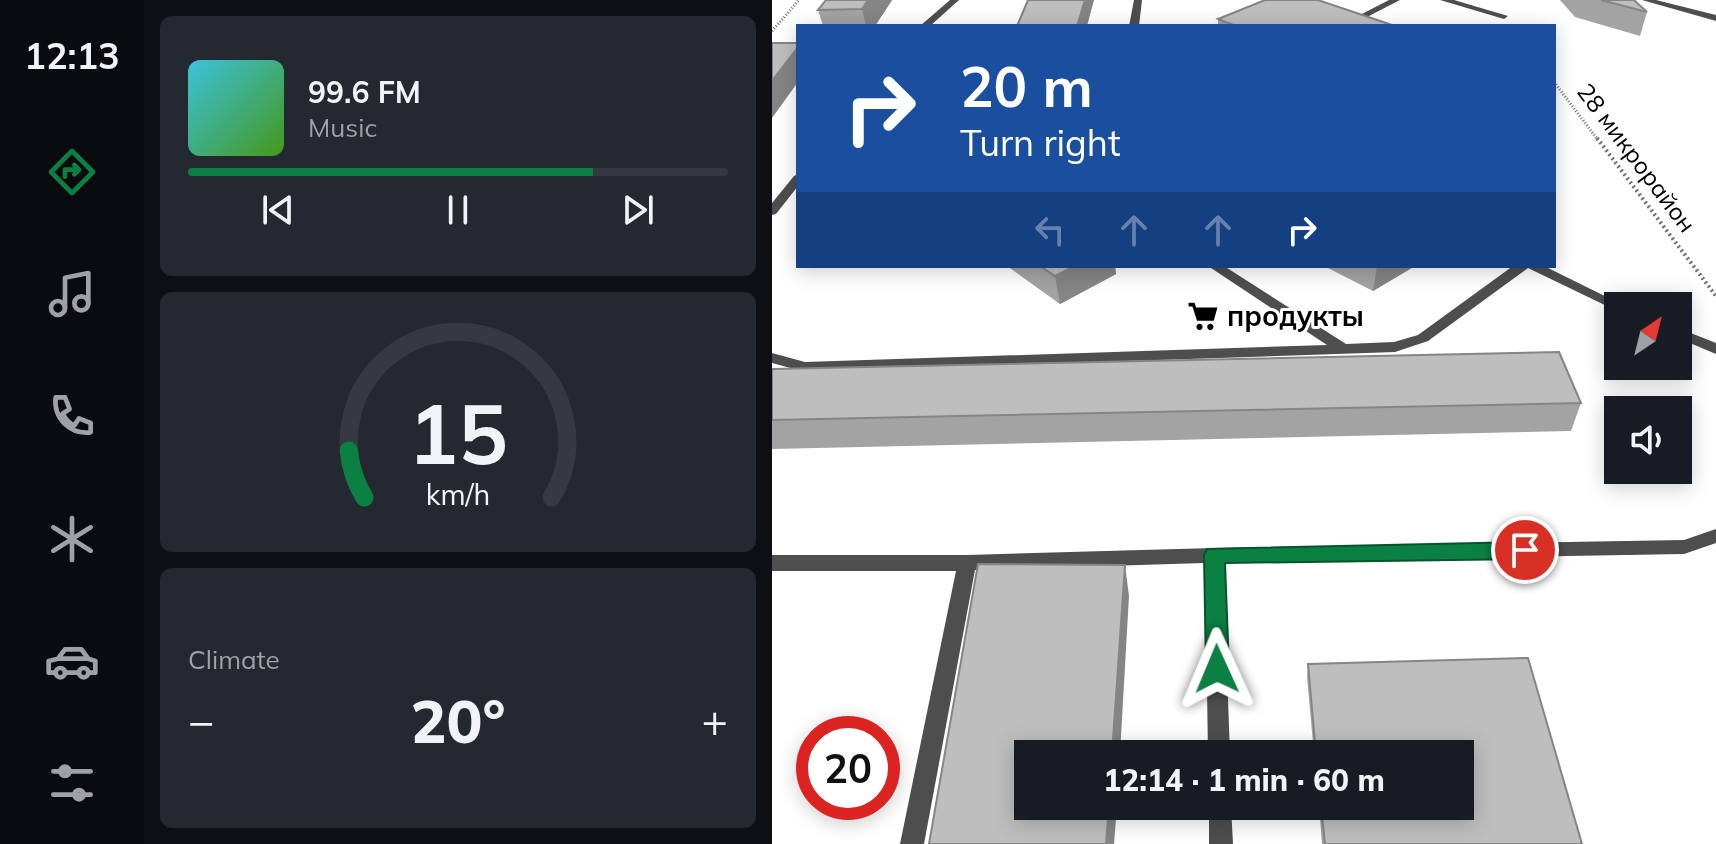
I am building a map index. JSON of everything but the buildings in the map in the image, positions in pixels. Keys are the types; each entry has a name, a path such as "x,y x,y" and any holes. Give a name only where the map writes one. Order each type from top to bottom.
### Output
{"lane":[{"path":"927,24 955,0"},
{"path":"1134,24 1138,0"},
{"path":"1364,15 1396,0"},
{"path":"1444,0 1504,16"},
{"path":"1646,0 1716,18"},
{"path":"772,211 796,181"},
{"path":"1218,268 1341,347"},
{"path":"772,358 805,367 1395,347 1423,338 1519,268"},
{"path":"1537,268 1604,299"},
{"path":"1692,339 1716,349"},
{"path":"772,563 967,563 1214,555 1684,547 1716,536"},
{"path":"1214,555 1219,740"},
{"path":"912,844 967,563"},
{"path":"1220,820 1221,844"}],"path":[{"path":"772,31 799,0"},
{"name":"28 микрорайон","path":"1556,85 1716,296"}],"place":[{"name":"продукты","path":"1203,316"}],"route":[{"path":"1217,669 1214,555 1525,550"}]}
